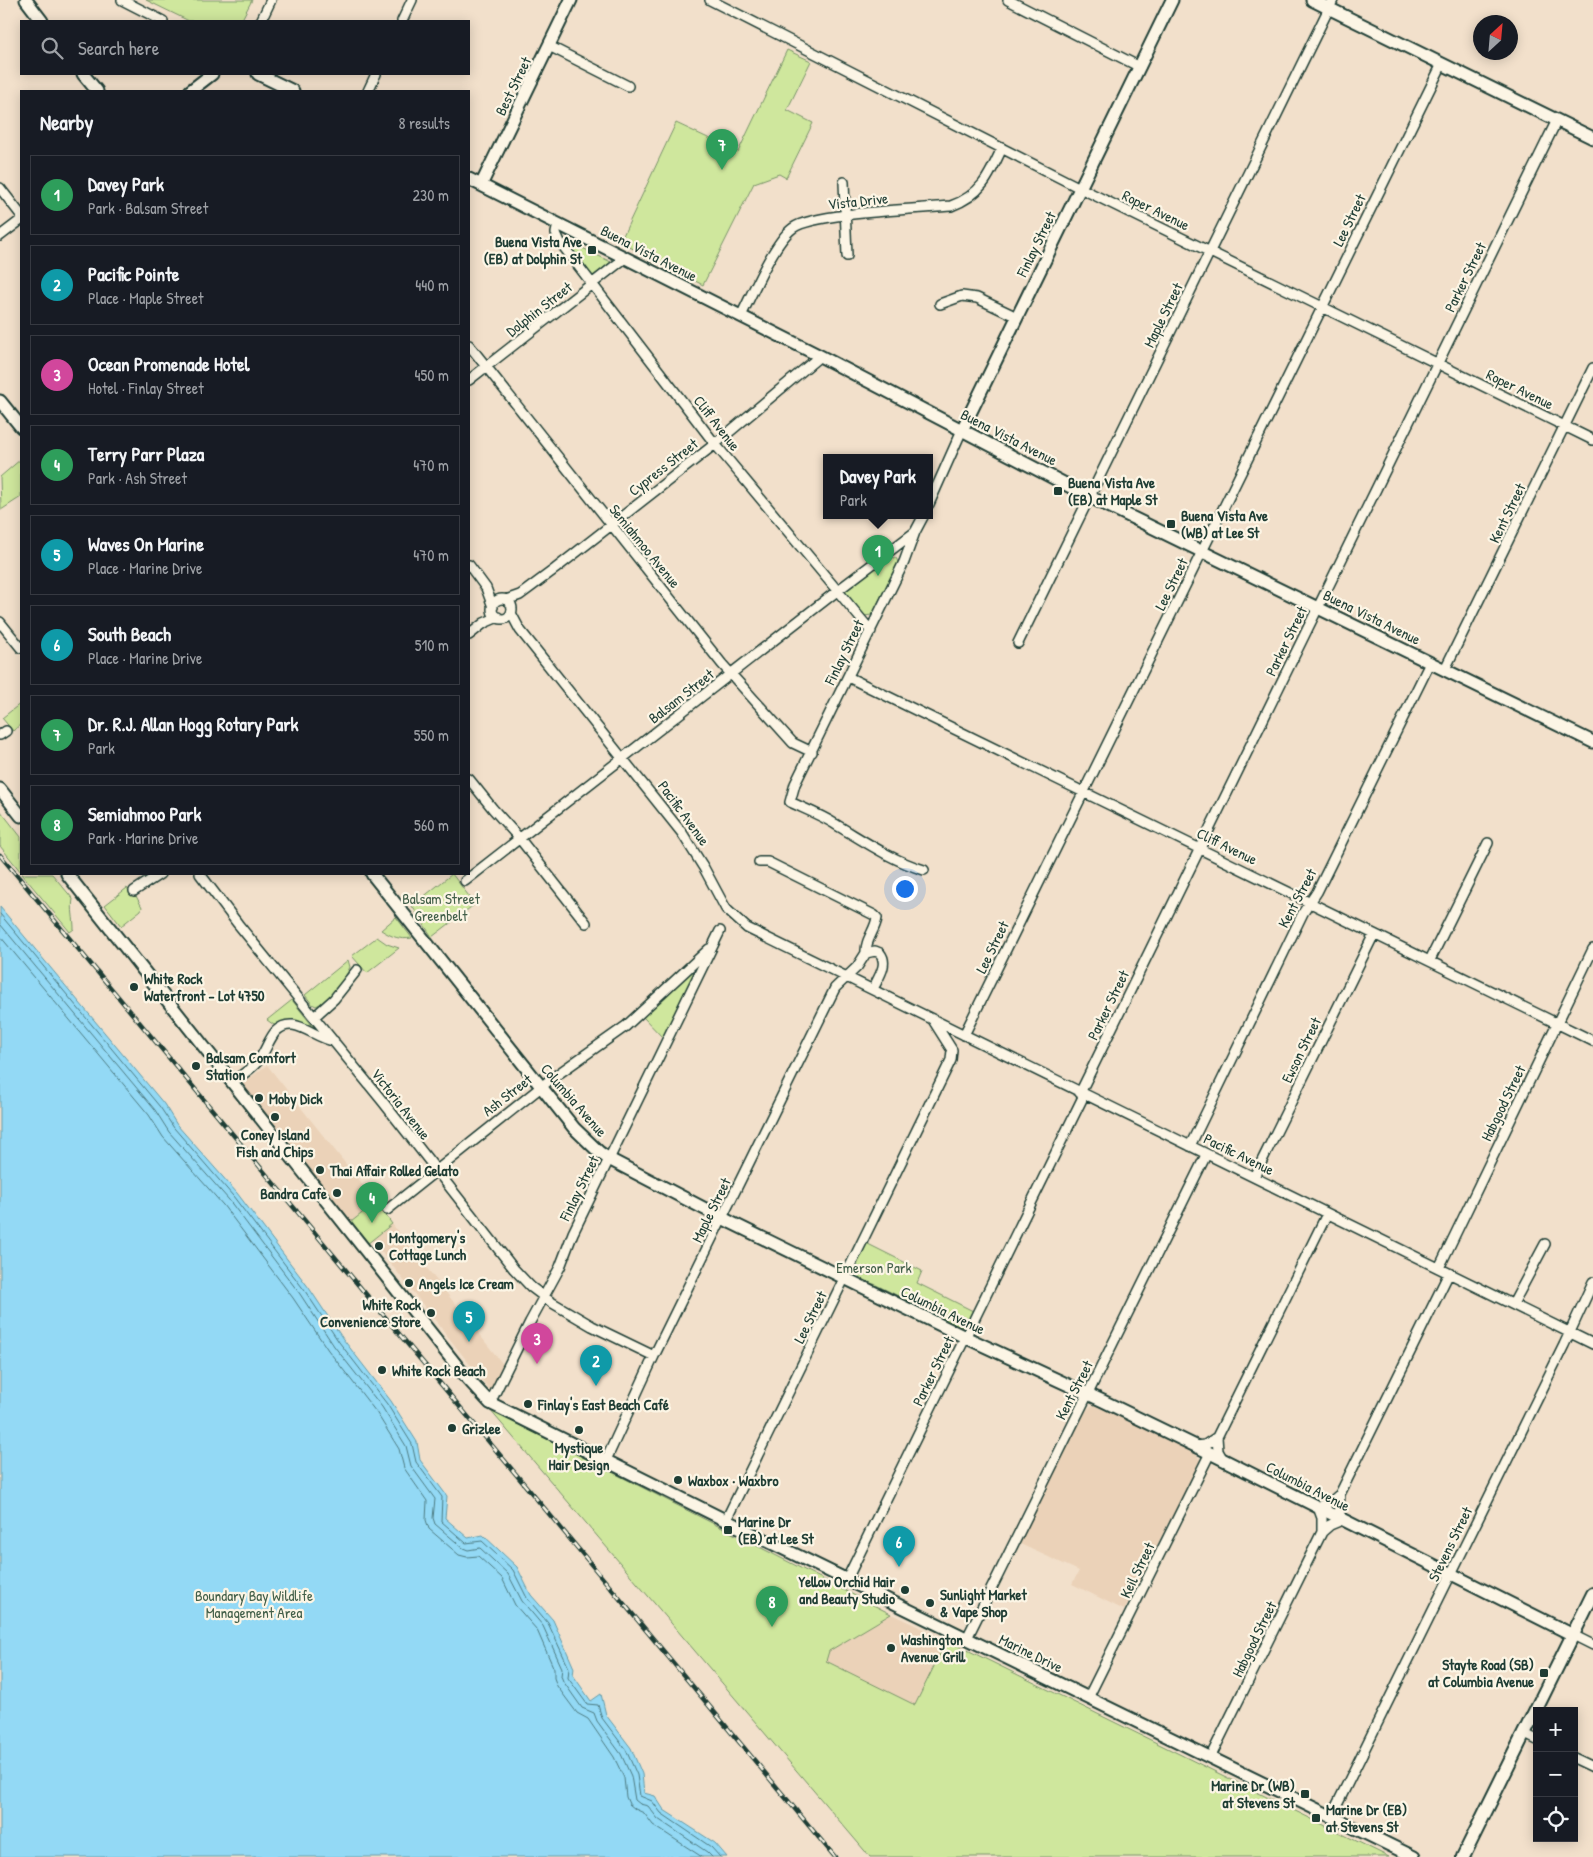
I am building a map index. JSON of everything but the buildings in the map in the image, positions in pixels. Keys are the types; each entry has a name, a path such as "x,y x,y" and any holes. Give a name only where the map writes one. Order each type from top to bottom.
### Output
{"main road":[{"path":"1463,1857 1593,1594"}],"street":[{"path":"26,0 41,20"},
{"path":"122,0 161,20"},
{"path":"261,20 271,0"},
{"path":"402,20 412,0"},
{"name":"Best Street","path":"481,186 571,0"},
{"name":"Roper Avenue","path":"710,0 1080,188 1593,440"},
{"path":"1008,0 1140,67"},
{"name":"Finlay Street","path":"933,495 1016,317 1172,0"},
{"path":"1312,0 1331,4 1442,64 1593,138"},
{"name":"Maple Street","path":"1018,643 1331,4"},
{"path":"549,46 628,86"},
{"name":"Lee Street","path":"964,1035 1442,64"},
{"path":"84,75 96,90"},
{"path":"191,90 211,75"},
{"path":"260,75 291,90"},
{"path":"368,90 376,75"},
{"name":"Parker Street","path":"847,1579 1200,848 1557,120"},
{"name":"Vista Drive","path":"741,316 779,242 793,228 808,221 951,206 965,201 978,192 987,180 1002,148"},
{"name":"Buena Vista Avenue","path":"470,180 820,356 1090,496 1593,742"},
{"path":"844,182 847,256"},
{"path":"0,188 20,214"},
{"path":"0,236 20,221"},
{"name":"Cliff Avenue","path":"558,224 556,234 560,242 715,444 871,631"},
{"name":"Dolphin Street","path":"470,379 625,258"},
{"path":"940,304 962,296 977,298 1016,317"},
{"name":"Semiahmoo Avenue","path":"470,346 611,526 731,674 793,743 812,752"},
{"name":"Cypress Street","path":"504,599 520,595 611,526 715,444 820,356"},
{"name":"Kent Street","path":"1445,669 1593,368"},
{"path":"0,401 20,426"},
{"name":"Finlay Street","path":"922,519 904,562 796,784 790,802 833,823 872,847 906,864 924,870"},
{"name":"Balsam Street","path":"464,881 915,532"},
{"path":"470,566 486,588 496,613 507,617 512,611 511,604 486,588"},
{"name":"Cypress Street","path":"512,611 520,595"},
{"path":"496,613 496,601 504,599"},
{"name":"Pacific Avenue","path":"512,611 520,630"},
{"path":"470,634 496,613"},
{"name":"Pacific Avenue","path":"496,613 520,630 624,758 682,833 704,868 726,910 746,928 1593,1344"},
{"path":"0,622 20,647"},
{"name":"Kent Street","path":"1190,1146 1303,913 1430,663"},
{"name":"Cliff Avenue","path":"848,678 1593,1041"},
{"path":"470,780 520,839 586,923"},
{"path":"0,789 20,815"},
{"path":"1430,960 1488,844"},
{"path":"760,862 768,862 877,918 867,942 866,953 858,967 848,977"},
{"name":"Marine Drive","path":"68,875 465,1376 490,1403 1414,1857"},
{"path":"134,891 158,875"},
{"name":"Victoria Avenue","path":"201,875 504,1258 531,1287 544,1298 592,1326 654,1356"},
{"name":"Columbia Avenue","path":"373,875 574,1128 609,1159 722,1218 965,1337 1196,1446 1573,1635"},
{"name":"Finlay Street","path":"490,1403 530,1322 560,1267 573,1233 720,931"},
{"name":"Ewson Street","path":"1254,1177 1374,934"},
{"name":"Ash Street","path":"387,1210 541,1087 626,1026 713,945"},
{"name":"Habgood Street","path":"1438,1268 1593,949"},
{"path":"866,953 871,950 878,951 884,958 884,966 873,989"},
{"path":"314,1017 334,999 357,970"},
{"name":"Maple Street","path":"606,1460 654,1356 835,988 848,977"},
{"name":"Lee Street","path":"726,1520 951,1060 952,1050 932,1019"},
{"path":"232,1082 258,1062 270,1039 280,1028 293,1025 326,1040 334,1041"},
{"name":"Kent Street","path":"967,1638 1206,1155"},
{"path":"1196,1446 1205,1445 1217,1437 1327,1214"},
{"path":"1513,1304 1545,1244"},
{"path":"1322,1532 1322,1518 1318,1507 1332,1501 1340,1494 1449,1273"},
{"name":"Stevens Street","path":"1330,1817 1593,1282"},
{"path":"1217,1437 1218,1451 1223,1460"},
{"name":"Keil Street","path":"1088,1698 1210,1453"},
{"path":"1322,1532 1330,1525 1342,1520 1340,1494"},
{"name":"Habgood Street","path":"1210,1758 1322,1532"},
{"path":"1573,1635 1593,1645"},
{"path":"1523,1733 1533,1738"},
{"path":"1578,1760 1593,1767"}],"shaded area":[{"path":"267,1065 376,1202 351,1222 242,1084"},
{"path":"392,1224 505,1367 490,1390 372,1240"},
{"path":"1096,1405 1193,1451 1200,1460 1199,1467 1179,1507 1169,1522 1124,1610 1072,1584 1079,1571 1018,1543 1084,1413 1091,1406"},
{"path":"891,1614 947,1640 915,1705 826,1661 829,1651"}],"green space":[{"path":"146,0 252,0 242,20 187,20"},
{"path":"787,50 811,61 787,110 813,123 786,178 779,174 754,183 703,285 620,242 676,123 738,152"},
{"path":"562,238 611,262 592,277"},
{"path":"20,460 20,498 1,510 0,477"},
{"path":"889,557 896,558 898,562 872,615 864,616 845,592"},
{"path":"20,704 20,725 13,731 2,718"},
{"path":"0,810 20,836 20,871 0,846"},
{"path":"23,875 53,875 73,899 74,929 70,932"},
{"name":"Balsam Street Greenbelt","path":"451,875 453,875 475,904 432,937 412,906"},
{"path":"127,888 133,896 136,896 142,907 141,910 121,926 105,905"},
{"name":"Balsam Street Greenbelt","path":"396,917 412,938 396,937 381,930"},
{"name":"Balsam Street Greenbelt","path":"377,937 387,944 399,948 367,973 352,956"},
{"path":"348,960 350,967 336,990 322,1003 316,1006 312,1004 305,995"},
{"path":"691,970 694,971 693,978 664,1039 642,1016"},
{"path":"292,1000 316,1030 293,1022 274,1025 267,1020"},
{"path":"376,1202 392,1224 367,1244 351,1222"},
{"name":"Emerson Park","path":"866,1243 922,1271 917,1283 973,1311 965,1325 957,1328 947,1323 941,1317 874,1284 856,1279 853,1270"},
{"path":"490,1410 891,1614 829,1651 826,1661 915,1705 947,1640 1389,1857 870,1857"}],"water":[{"name":"Boundary Bay Wildlife Management Area","path":"0,907 164,1104 177,1125 237,1193 309,1288 343,1339 391,1401 417,1442 420,1460 447,1496 445,1518 468,1538 483,1535 517,1567 531,1595 553,1620 574,1668 573,1675 591,1701 601,1694 606,1715 631,1748 642,1774 644,1793 655,1796 664,1810 715,1843 727,1857 0,1857"}],"railway":[{"path":"0,855 835,1857"}],"place":[{"name":"Dr. R.J. Allan Hogg Rotary Park","path":"722,170"},
{"name":"Buena Vista Ave (EB) at Dolphin St","path":"592,250"},
{"name":"Buena Vista Ave (EB) at Maple St","path":"1058,491"},
{"name":"Buena Vista Ave (WB) at Lee St","path":"1171,524"},
{"name":"Davey Park","path":"878,576"},
{"name":"White Rock Waterfront - Lot 4750","path":"134,987"},
{"name":"Balsam Comfort Station","path":"196,1066"},
{"name":"Moby Dick","path":"259,1098"},
{"name":"Coney Island Fish and Chips","path":"275,1117"},
{"name":"Thai Affair Rolled Gelato","path":"320,1170"},
{"name":"Bandra Cafe","path":"337,1193"},
{"name":"Terry Parr Plaza","path":"372,1223"},
{"name":"Montgomery's Cottage Lunch","path":"379,1246"},
{"name":"Angels Ice Cream","path":"409,1283"},
{"name":"White Rock Convenience Store","path":"431,1313"},
{"name":"Waves On Marine","path":"469,1342"},
{"name":"Ocean Promenade Hotel","path":"537,1364"},
{"name":"White Rock Beach","path":"382,1370"},
{"name":"Pacific Pointe","path":"596,1386"},
{"name":"Finlay's East Beach Café","path":"528,1404"},
{"name":"Grizlee","path":"452,1428"},
{"name":"Mystique Hair Design","path":"579,1430"},
{"name":"Waxbox · Waxbro","path":"678,1480"},
{"name":"Marine Dr (EB) at Lee St","path":"728,1530"},
{"name":"South Beach","path":"899,1567"},
{"name":"Yellow Orchid Hair and Beauty Studio","path":"905,1590"},
{"name":"Sunlight Market & Vape Shop","path":"930,1603"},
{"name":"Semiahmoo Park","path":"772,1627"},
{"name":"Washington Avenue Grill","path":"891,1648"},
{"name":"Stayte Road (SB) at Columbia Avenue","path":"1544,1673"},
{"name":"Marine Dr (WB) at Stevens St","path":"1305,1794"},
{"name":"Marine Dr (EB) at Stevens St","path":"1316,1818"}]}
